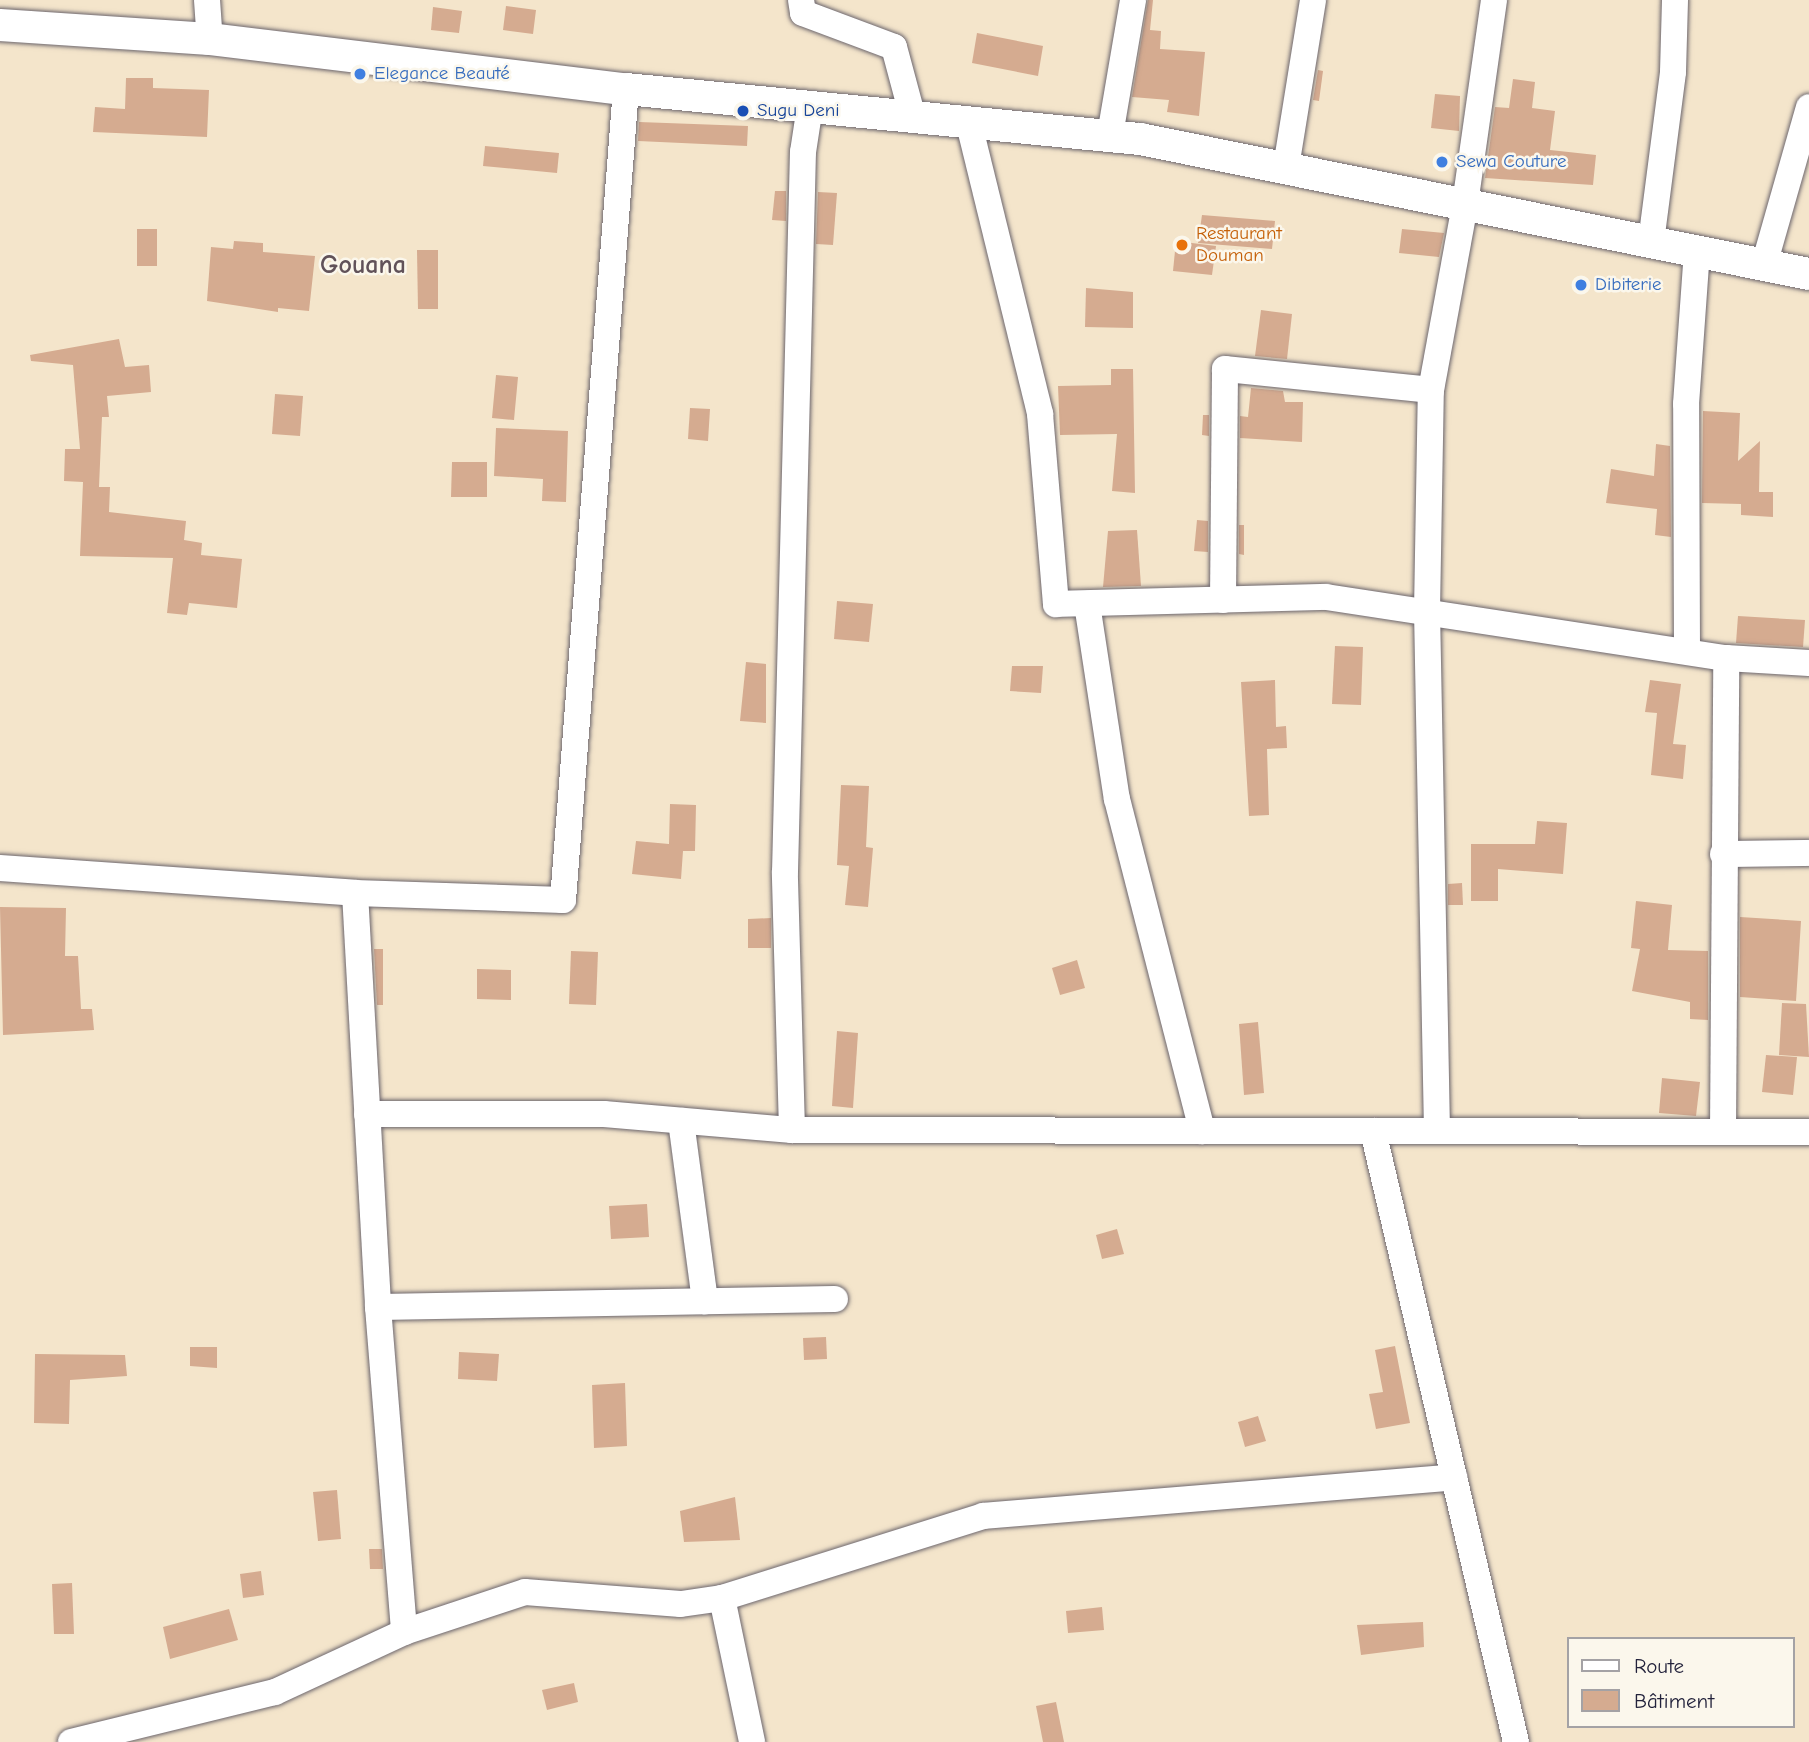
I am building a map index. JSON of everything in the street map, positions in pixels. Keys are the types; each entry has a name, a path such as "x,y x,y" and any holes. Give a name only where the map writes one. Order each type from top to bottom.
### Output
{"street":[{"path":"207,0 210,39"},
{"path":"801,0 803,13 894,47 912,114"},
{"path":"1110,135 1133,0"},
{"path":"1286,167 1313,0"},
{"path":"1437,1131 1427,611 1431,390 1465,204 1494,0"},
{"path":"1651,242 1673,72 1675,0"},
{"path":"0,25 210,39 626,89 912,114 1110,135 1286,167 1809,274"},
{"path":"0,867 355,893 563,900 626,89"},
{"path":"792,1130 785,872 803,152 810,106"},
{"path":"1764,265 1809,107"},
{"path":"968,120 1040,414 1056,604 1326,597 1726,658 1809,663"},
{"path":"1687,651 1686,404 1697,251"},
{"path":"1223,600 1225,369 1431,390"},
{"path":"1087,604 1117,799 1202,1131"},
{"path":"1723,1132 1726,658"},
{"path":"1723,854 1809,853"},
{"path":"355,893 378,1307 404,1632"},
{"path":"367,1114 604,1114 792,1130 1809,1132"},
{"path":"681,1121 705,1301"},
{"path":"1373,1131 1516,1742"},
{"path":"378,1307 835,1299"},
{"path":"71,1742 275,1692 404,1632 525,1592 681,1604 722,1598 983,1516 1454,1477"},
{"path":"722,1598 752,1742"}],"building":[{"path":"1148,0 1153,0 1150,30 1161,31 1160,49 1205,52 1199,116 1167,112 1169,100 1132,97"},
{"path":"506,6 536,10 533,34 503,30"},
{"path":"433,7 462,11 459,33 431,30"},
{"path":"977,33 1043,46 1038,76 972,63"},
{"path":"1318,70 1323,71 1319,101 1313,100"},
{"path":"126,78 153,78 153,88 209,90 207,137 93,132 95,107 125,109"},
{"path":"1513,79 1535,82 1532,108 1555,111 1550,150 1596,155 1593,185 1485,178 1495,107 1509,108"},
{"path":"1435,94 1460,96 1459,131 1431,128"},
{"path":"639,122 748,126 747,146 638,141"},
{"path":"485,146 559,153 557,173 483,166"},
{"path":"775,191 786,191 786,221 772,220"},
{"path":"818,192 837,193 833,245 816,244"},
{"path":"1202,215 1275,221 1272,249 1198,243"},
{"path":"137,229 157,229 157,266 137,266"},
{"path":"1402,229 1444,233 1439,257 1399,253"},
{"path":"234,241 263,243 263,252 315,256 309,311 278,308 278,312 207,301 211,247 233,249"},
{"path":"1176,241 1216,246 1212,275 1173,271"},
{"path":"417,250 438,250 438,309 418,309"},
{"path":"1086,288 1133,292 1133,328 1085,327"},
{"path":"1261,310 1292,314 1287,359 1255,356"},
{"path":"119,339 125,367 149,365 151,392 107,396 109,417 102,417 99,487 110,487 109,512 186,521 184,540 202,543 201,555 242,559 237,608 189,603 187,615 167,613 173,558 80,556 83,482 64,481 65,449 80,449 73,365 31,361 30,355"},
{"path":"1111,369 1133,369 1135,493 1112,491 1117,434 1060,435 1058,386 1111,385"},
{"path":"496,375 518,377 514,420 492,418"},
{"path":"1251,388 1283,391 1285,402 1303,402 1302,442 1240,438 1240,416 1248,417"},
{"path":"275,394 303,396 300,436 272,434"},
{"path":"690,408 710,409 708,441 688,439"},
{"path":"1703,411 1740,413 1738,461 1760,441 1759,492 1773,492 1773,517 1741,515 1741,504 1702,503"},
{"path":"1203,415 1209,415 1209,436 1202,435"},
{"path":"496,428 568,431 566,502 542,501 543,479 494,476"},
{"path":"1656,444 1670,446 1671,537 1655,535 1657,509 1606,503 1611,469 1654,476"},
{"path":"452,462 487,462 487,497 451,497"},
{"path":"1197,520 1208,521 1208,552 1194,551"},
{"path":"1239,525 1244,525 1244,555 1239,554"},
{"path":"1137,530 1141,586 1103,587 1108,531"},
{"path":"837,601 873,604 869,642 834,639"},
{"path":"1738,616 1805,620 1803,647 1736,643"},
{"path":"1335,646 1363,647 1361,705 1332,704"},
{"path":"746,662 766,664 766,723 740,721"},
{"path":"1012,666 1043,666 1041,693 1010,691"},
{"path":"1275,680 1276,727 1286,726 1287,748 1267,749 1269,815 1249,816 1241,682"},
{"path":"1650,680 1681,684 1673,744 1686,745 1683,779 1651,775 1657,713 1645,712"},
{"path":"841,785 869,786 866,847 873,848 868,907 845,905 849,866 837,865"},
{"path":"670,804 696,805 695,851 683,851 681,879 632,874 636,841 669,844"},
{"path":"1537,821 1567,823 1563,874 1498,869 1498,901 1471,901 1471,844 1535,844"},
{"path":"1462,883 1463,905 1448,905 1448,884"},
{"path":"1636,901 1672,905 1668,950 1708,951 1708,1020 1690,1019 1690,1002 1632,991 1640,949 1631,948"},
{"path":"0,907 66,908 65,956 78,956 81,1009 92,1009 94,1030 3,1035"},
{"path":"1740,917 1801,921 1796,1001 1740,997"},
{"path":"771,918 771,948 748,948 748,919"},
{"path":"374,949 383,949 383,1005 377,1005"},
{"path":"571,951 598,952 596,1005 569,1004"},
{"path":"1077,960 1085,988 1060,995 1052,968"},
{"path":"477,969 511,970 511,1000 477,999"},
{"path":"1782,1003 1806,1004 1809,1057 1779,1055"},
{"path":"1258,1022 1264,1093 1244,1095 1239,1024"},
{"path":"837,1031 858,1033 853,1108 832,1106"},
{"path":"1766,1055 1797,1057 1793,1095 1762,1092"},
{"path":"1662,1078 1700,1082 1696,1116 1659,1113"},
{"path":"647,1204 649,1237 611,1239 609,1206"},
{"path":"1117,1229 1124,1254 1102,1259 1096,1235"},
{"path":"826,1337 827,1359 804,1360 803,1338"},
{"path":"1395,1346 1410,1423 1376,1429 1369,1394 1383,1392 1375,1350"},
{"path":"190,1347 217,1347 217,1368 190,1366"},
{"path":"459,1352 499,1354 497,1381 458,1379"},
{"path":"35,1354 125,1355 127,1376 70,1380 69,1424 34,1423"},
{"path":"625,1383 627,1446 594,1448 592,1385"},
{"path":"1258,1416 1266,1441 1245,1447 1238,1422"},
{"path":"337,1490 341,1539 318,1541 313,1492"},
{"path":"735,1497 740,1540 684,1542 680,1511"},
{"path":"369,1549 382,1549 383,1569 370,1569"},
{"path":"261,1571 264,1595 243,1598 240,1574"},
{"path":"72,1583 74,1634 54,1634 52,1584"},
{"path":"1102,1607 1104,1630 1068,1633 1066,1611"},
{"path":"229,1609 238,1640 170,1659 163,1627"},
{"path":"1423,1622 1424,1647 1361,1655 1357,1625"},
{"path":"574,1683 578,1702 547,1710 542,1690"},
{"path":"1056,1702 1064,1742 1043,1742 1036,1706"}],"place":[{"name":"Elegance Beauté","path":"360,74"},
{"name":"Sugu Deni","path":"743,111"},
{"name":"Sewa Couture","path":"1442,162"},
{"name":"Restaurant Douman","path":"1182,245"},
{"name":"Dibiterie","path":"1581,285"}],"district":[{"name":"Gouana","path":"363,266"}]}
